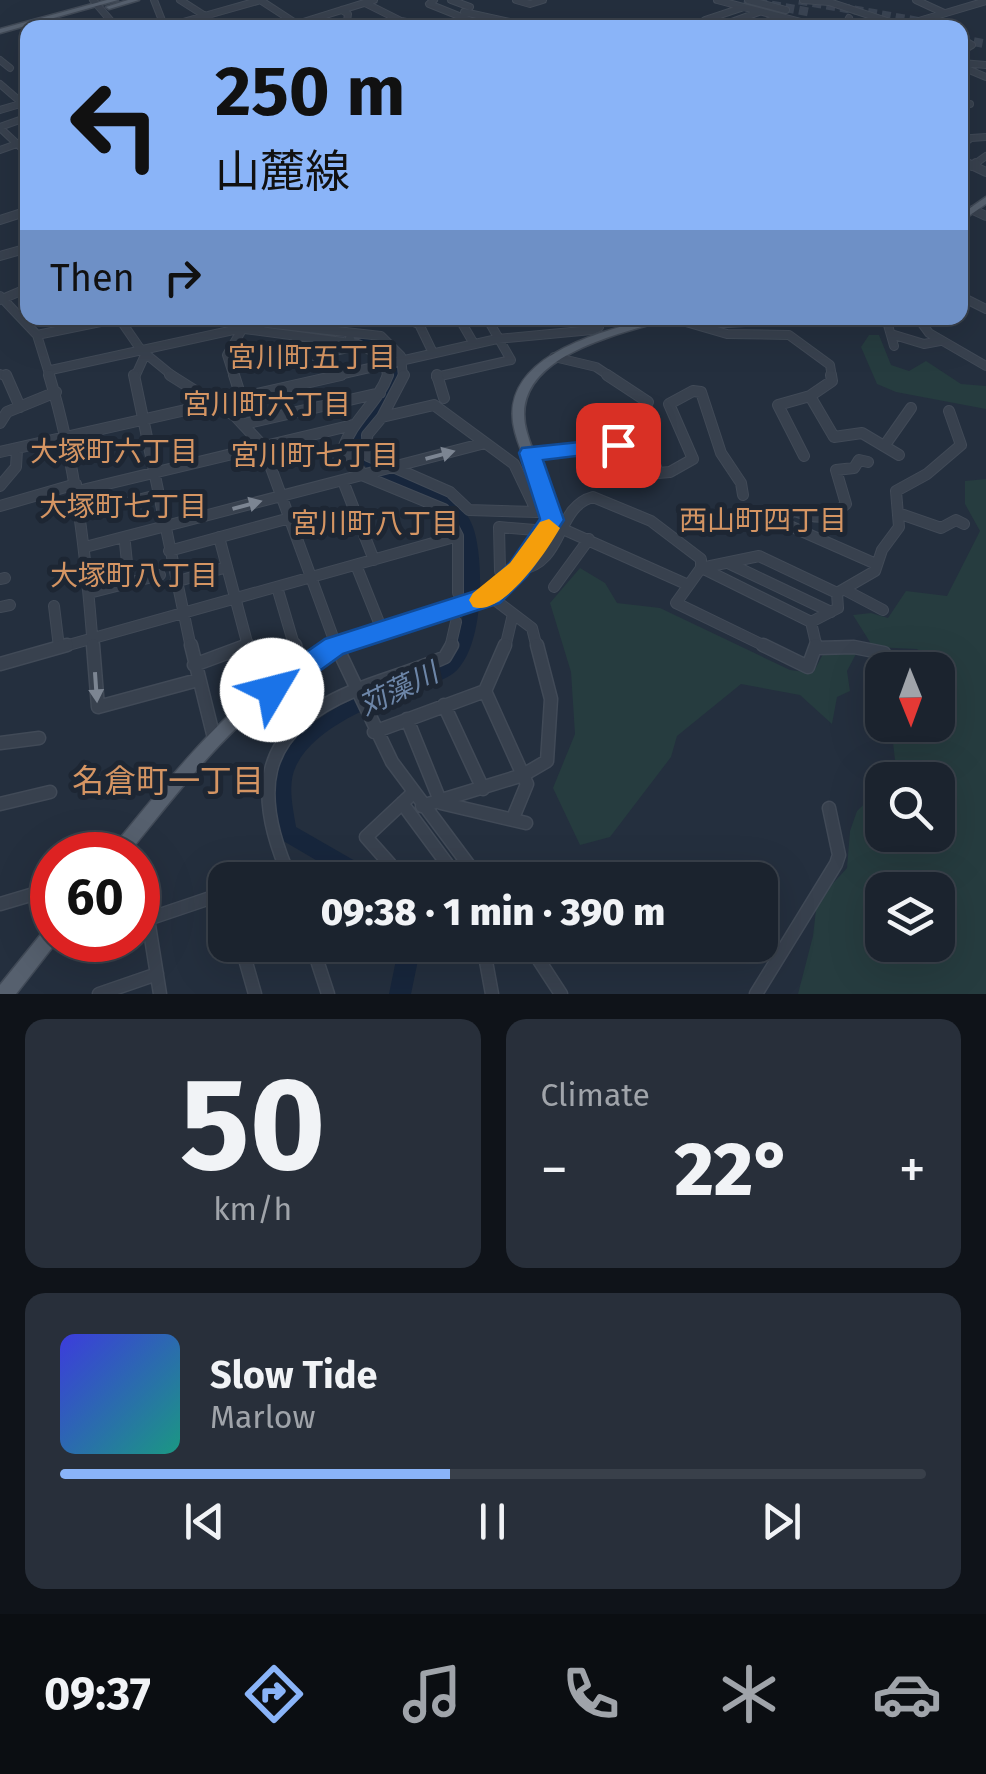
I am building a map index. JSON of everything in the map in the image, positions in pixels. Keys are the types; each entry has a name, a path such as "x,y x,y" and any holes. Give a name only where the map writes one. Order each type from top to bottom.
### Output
{"main road":[{"path":"56,20 116,0"},
{"path":"95,7 136,0"},
{"path":"53,20 72,15"},
{"path":"968,214 986,200"},
{"path":"135,832 214,738 302,666 334,646 382,630 457,616 514,574 547,531 551,508 518,426 519,403 526,385 554,357 639,325"},
{"path":"4,994 30,962"}],"street":[{"path":"180,0 212,20"},
{"path":"191,20 260,0 291,20"},
{"path":"310,20 374,0"},
{"path":"434,0 429,4 466,20"},
{"path":"451,0 467,9 508,20"},
{"path":"516,0 530,4 542,0"},
{"path":"717,0 786,10"},
{"path":"803,0 820,6 829,2 878,20"},
{"path":"916,0 946,13"},
{"path":"923,20 986,1"},
{"path":"362,2 379,12 408,20"},
{"path":"746,3 785,20"},
{"path":"705,20 746,3"},
{"path":"455,16 467,9"},
{"path":"342,10 348,14 347,20"},
{"path":"737,20 760,12"},
{"path":"811,20 812,16"},
{"path":"890,17 898,20"},
{"path":"0,60 10,68 0,71"},
{"path":"0,142 6,134"},
{"path":"0,150 6,134"},
{"path":"972,166 986,156"},
{"path":"968,164 986,172"},
{"path":"974,210 986,216"},
{"path":"1,299 20,319"},
{"path":"26,325 36,335 51,370 68,437 85,548 98,707 198,680"},
{"path":"36,335 85,325"},
{"path":"124,325 143,352 218,403 263,446 334,646 374,732 448,862"},
{"path":"51,370 143,352 234,325"},
{"path":"240,325 227,354 242,397"},
{"path":"248,325 296,339 350,339 373,349 386,364"},
{"path":"300,325 331,329 348,325"},
{"path":"331,325 331,329"},
{"path":"370,325 386,337 404,360 400,390 381,417 364,445 368,456 450,492 468,510 538,512 514,464 434,404 381,417"},
{"path":"419,325 433,353"},
{"path":"463,325 474,344"},
{"path":"444,398 436,375 511,360 491,325"},
{"path":"0,452 474,344 592,330 598,325"},
{"path":"688,325 728,334 789,334 830,365 832,381 810,396 778,405 804,456"},
{"path":"888,325 894,346"},
{"path":"925,325 940,341 986,366"},
{"path":"891,334 924,344 940,341"},
{"path":"296,339 303,358 352,347 350,339"},
{"path":"452,349 461,370"},
{"path":"143,352 134,373 175,582 214,738"},
{"path":"554,357 596,367 648,402"},
{"path":"386,364 381,392 353,425 343,449 365,476 431,500 444,509 458,536 458,592"},
{"path":"0,374 6,374 20,407"},
{"path":"344,374 354,399"},
{"path":"530,453 618,445 625,430 640,421 658,473 670,472 692,460 669,404 693,391 701,392 720,440 720,450 743,486 743,495"},
{"path":"0,423 7,412 56,392"},
{"path":"244,424 381,392"},
{"path":"0,398 14,394"},
{"path":"810,396 834,438 862,433 899,455"},
{"path":"327,405 336,428"},
{"path":"884,445 911,408"},
{"path":"811,622 838,608 842,592 875,571 899,527 896,491 927,474 961,445 949,411"},
{"path":"0,506 353,425"},
{"path":"85,548 485,443"},
{"path":"0,486 16,467 18,450"},
{"path":"868,462 859,460 854,468 836,470 846,504 834,518 819,520 792,510 783,523 876,564"},
{"path":"343,481 374,560"},
{"path":"81,515 157,495"},
{"path":"547,531 499,528 500,571 514,574 540,564 566,530 566,516 586,498 640,513 674,532 700,559 701,568"},
{"path":"898,513 941,528 956,520 964,524"},
{"path":"169,551 290,518"},
{"path":"566,530 686,584"},
{"path":"0,664 458,536"},
{"path":"194,664 248,646 219,537"},
{"path":"554,586 589,539"},
{"path":"125,544 129,583"},
{"path":"811,622 817,648 808,667 676,603 701,568 759,556 884,611"},
{"path":"727,562 830,612"},
{"path":"356,564 382,630"},
{"path":"175,582 227,567"},
{"path":"701,568 811,622"},
{"path":"89,593 160,574"},
{"path":"278,586 302,666"},
{"path":"441,803 523,775 548,760 551,699 532,628 485,599"},
{"path":"54,606 59,646"},
{"path":"374,732 485,691 504,650 512,614"},
{"path":"282,862 267,828 269,766 292,731 356,693 445,657 454,642 457,616"},
{"path":"817,648 854,647 879,652"},
{"path":"388,862 366,837 412,801 441,803 520,821 527,784 485,691"},
{"path":"444,705 483,789"},
{"path":"407,719 441,803"},
{"path":"0,743 39,738"},
{"path":"0,804 50,792"},
{"path":"412,801 465,862"},
{"path":"756,994 836,864 839,855 829,808"},
{"path":"0,904 30,895"},
{"path":"160,915 208,899"},
{"path":"154,962 160,994"},
{"path":"246,962 255,994"},
{"path":"318,962 328,994"},
{"path":"485,962 492,994"},
{"path":"540,962 561,994"},
{"path":"100,994 157,974"}],"green space":[{"path":"869,335 879,335 891,365 909,371 926,361 961,384 986,386 986,409 896,392 877,384 861,347"},
{"path":"986,479 986,994 798,994 813,936 817,901 847,868 850,831 857,811 865,803 865,852 955,852 955,762 895,762 893,742 955,742 955,652 873,647 853,615 871,613 888,618 906,591 947,596 980,531 965,504 965,481"},
{"path":"580,568 605,583 617,603 660,608 790,670 813,673 823,654 848,647 856,654 847,671 850,691 837,697 832,724 800,695 741,684 677,736 671,757 610,837 580,845 553,788 575,734 571,672 550,603"}],"waterway":[{"name":"苅藻川","path":"258,325 277,333 350,336 383,344 396,371 388,395 356,431 360,450 385,473 439,497 454,509 470,542 469,621 466,639 452,663 445,670 341,714 305,741 287,765 282,794 287,832 338,862"},
{"name":"苅藻川","path":"400,994 407,962"}],"tunnel":[{"path":"744,0 809,12"},
{"path":"799,0 910,20"},
{"path":"968,41 986,44"}],"slow traffic":[{"path":"482,600 519,570 549,528"}],"district":[{"name":"宮川町五丁目","path":"312,357"},
{"name":"宮川町六丁目","path":"267,404"},
{"name":"大塚町六丁目","path":"114,451"},
{"name":"宮川町七丁目","path":"315,455"},
{"name":"大塚町七丁目","path":"123,506"},
{"name":"西山町四丁目","path":"763,520"},
{"name":"宮川町八丁目","path":"375,523"},
{"name":"大塚町八丁目","path":"134,575"},
{"name":"名倉町一丁目","path":"168,781"}],"route":[{"path":"272,690 334,646 491,596 519,570 552,520 530,453 618,445"}]}
